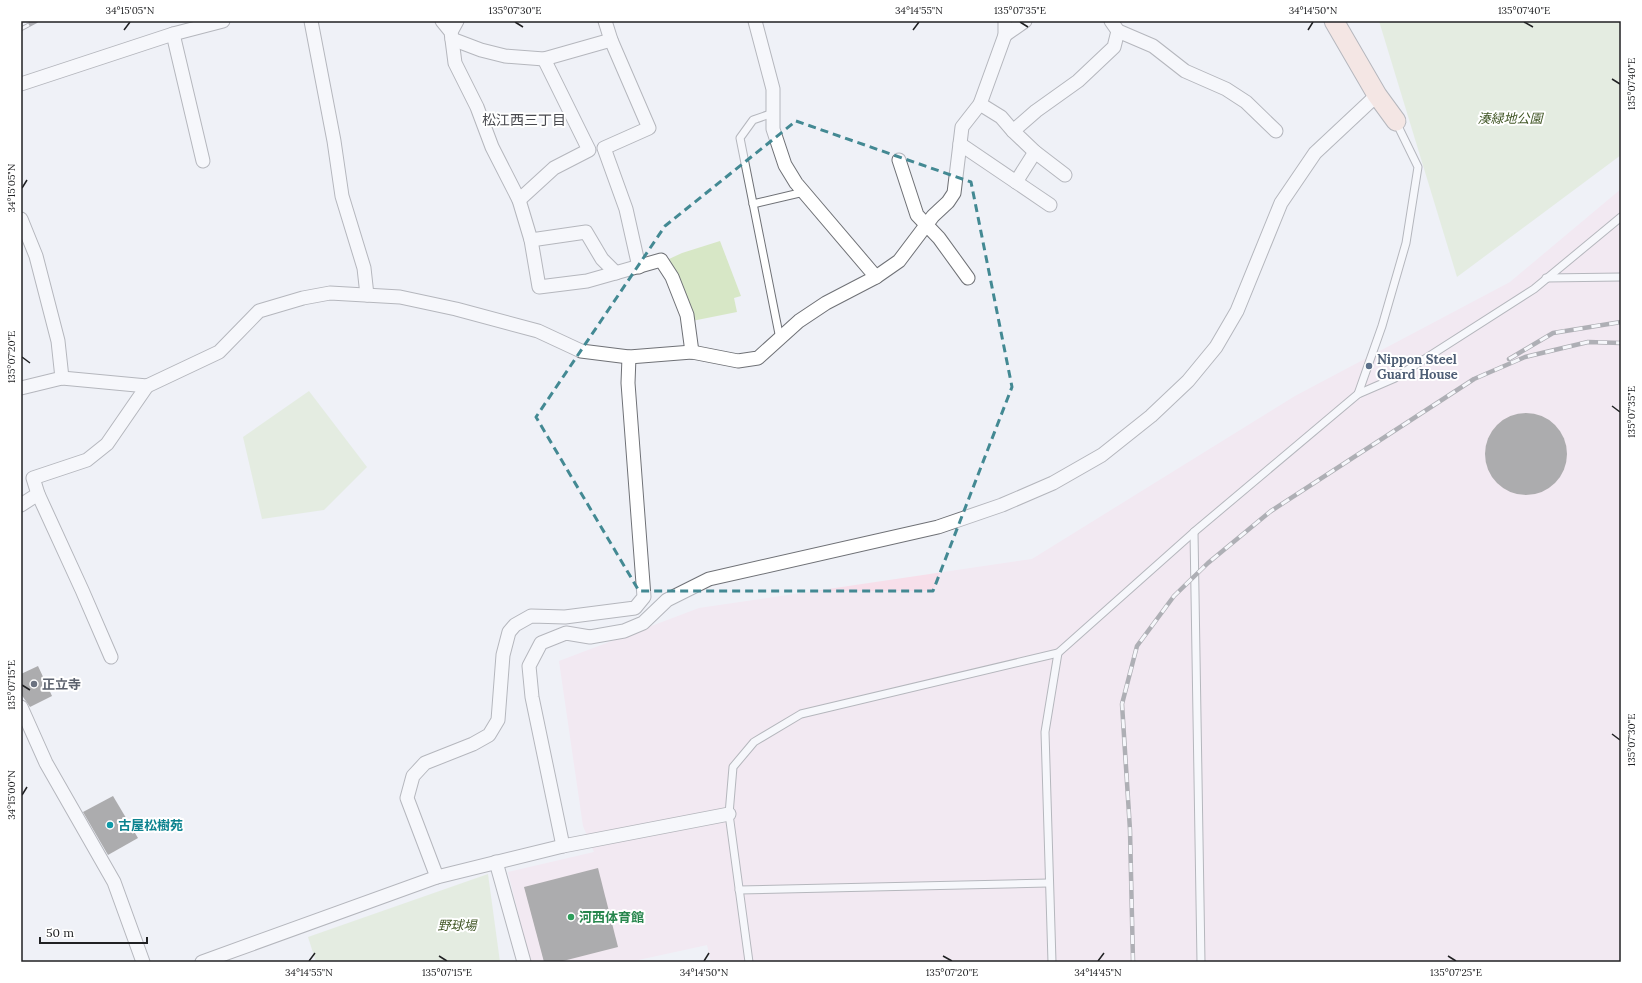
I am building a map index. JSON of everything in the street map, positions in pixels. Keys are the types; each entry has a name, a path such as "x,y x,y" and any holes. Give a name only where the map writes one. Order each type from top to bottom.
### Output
{"street":[{"path":"21,84 173,34 223,21"},
{"path":"311,21 334,141 342,196 364,268 367,295"},
{"path":"442,21 453,31 481,50 505,56 544,59 611,40"},
{"path":"605,21 611,40 649,128 604,148 626,208 639,267"},
{"path":"755,21 760,46 773,89 773,129 785,165 796,183 876,278"},
{"path":"111,657 38,494 33,478 87,460 107,444 147,386 219,352 259,311 303,298 330,293 400,297 456,309 538,331 581,351 629,357 692,352 738,361 758,358 799,322 826,303 876,278 899,261 933,216 948,202 954,193 962,127 980,104 1005,35 1005,21"},
{"path":"1005,35 1025,21"},
{"path":"1334,21 1377,94 1396,121"},
{"path":"1013,131 1036,111 1078,81 1114,47 1115,26 1153,46 1185,71 1226,89 1246,102 1276,131"},
{"path":"453,31 455,63 477,107 492,147 519,200 530,240 539,287 587,281 661,260 672,277 687,315 692,352"},
{"path":"173,34 203,161"},
{"path":"519,200 554,168 589,150 544,59"},
{"path":"562,846 532,697 528,666 540,643 566,633 590,637 624,631 643,623 668,600 709,579 938,527 1002,505 1040,488 1102,455 1150,416 1188,381 1216,347 1237,311 1281,203 1315,153 1377,94"},
{"path":"980,104 1001,117 1035,152 1065,175"},
{"path":"960,144 1050,205"},
{"path":"1016,182 1035,152"},
{"path":"899,160 917,215 939,238 968,278"},
{"path":"21,219 36,256 58,341 62,378"},
{"path":"530,240 586,232 602,259 616,273"},
{"path":"437,877 407,798 413,776 425,763 473,744 489,735 498,720 503,655 509,632 515,625 531,616 565,617 634,608 644,597 628,383 629,357"},
{"path":"21,388 62,378 147,386"},
{"path":"21,505 38,494"},
{"path":"565,617 566,633"},
{"path":"21,707 46,763 114,882 142,962"},
{"path":"202,962 437,877 562,846 729,814"},
{"path":"496,862 524,962"}],"lane":[{"path":"773,113 753,120 740,138 780,339"},
{"path":"1358,394 1382,326 1406,244 1418,167 1396,121"},
{"path":"753,204 804,192"},
{"path":"749,962 729,814 733,767 754,742 801,714 1058,653 1194,532 1358,394 1395,378 1534,289 1621,216"},
{"path":"1546,278 1621,277"},
{"path":"1194,532 1201,962"},
{"path":"1052,962 1048,883 1045,732 1058,653"},
{"path":"739,890 1048,883"}],"highlighted area":[{"path":"796,121 971,182 1012,387 933,591 639,591 536,417 665,226"}],"shaded area":[{"path":"1621,189 1621,962 711,962 707,945 629,962 530,962 508,872 594,852 583,826 559,661 699,608 1032,559 1295,396 1510,282"}],"green space":[{"name":"湊緑地公園","path":"1379,21 1621,21 1621,155 1457,277"},
{"path":"720,241 741,296 734,298 737,312 692,321 668,265 669,259 682,253"},
{"path":"309,391 367,467 324,510 262,519 243,437"},
{"name":"野球場","path":"488,874 500,962 316,962 308,937"}],"building":[{"path":"1526,413 1542,416 1555,425 1564,438 1567,454 1564,470 1555,483 1542,492 1526,495 1510,492 1497,483 1488,470 1485,454 1488,438 1497,425 1510,416"},
{"name":"正立寺","path":"38,666 52,696 30,707 21,694 21,674"},
{"name":"古屋松樹苑","path":"113,796 138,838 108,855 83,812"},
{"name":"河西体育館","path":"598,868 618,947 559,962 544,962 524,887"}],"railway":[{"path":"21,29 36,21"},
{"path":"1509,359 1553,333 1621,322"},
{"path":"1133,962 1130,830 1122,704 1137,646 1174,596 1208,563 1271,511 1474,379 1525,357 1588,342 1621,343"}],"place":[{"name":"Nippon Steel Guard House","path":"1369,366"},
{"name":"正立寺","path":"34,684"},
{"name":"古屋松樹苑","path":"110,825"},
{"name":"河西体育館","path":"571,917"}],"district":[{"name":"松江西三丁目","path":"524,120"}]}
